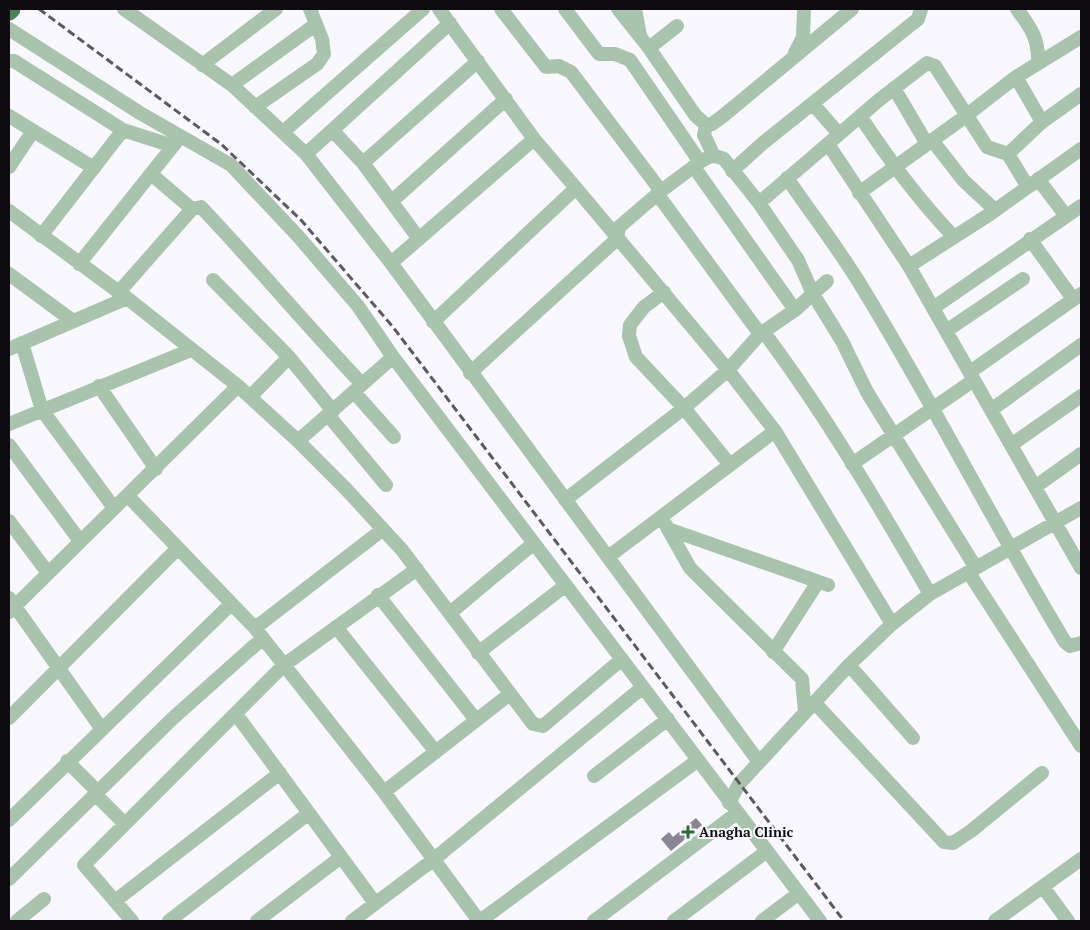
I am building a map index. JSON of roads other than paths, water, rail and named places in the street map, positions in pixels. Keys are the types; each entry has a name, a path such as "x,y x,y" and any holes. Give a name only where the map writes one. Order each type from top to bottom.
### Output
{"street":[{"path":"124,9 232,85 306,154 391,263 470,374 759,762"},
{"path":"202,65 276,9"},
{"path":"283,132 423,9"},
{"path":"439,9 534,139 664,292 775,431 892,624"},
{"path":"501,9 546,68 559,66 571,72 761,332 796,375 885,516 930,594"},
{"path":"565,9 599,54 615,54 630,60 697,165 795,310"},
{"path":"618,9 645,43 695,115 706,125"},
{"path":"635,9 645,43"},
{"path":"792,59 803,38 804,9"},
{"path":"706,125 712,124 723,116 852,9"},
{"path":"732,171 763,143 918,19 921,9"},
{"path":"1017,9 1030,27 1039,47 1038,63"},
{"path":"232,85 315,14 324,54 317,64 255,107"},
{"path":"306,154 450,23"},
{"path":"645,43 677,26"},
{"path":"11,30 177,141 231,165 298,236 358,306 393,357 820,921"},
{"path":"859,193 968,115 1016,77 1081,36"},
{"path":"9,61 14,61 123,130 177,141"},
{"path":"362,163 478,61"},
{"path":"759,203 860,116 927,64 935,66 987,147 1008,154 1033,183 1066,216"},
{"path":"1016,77 1042,122"},
{"path":"894,88 930,142 963,180 995,210"},
{"path":"1008,154 1042,122 1081,94"},
{"path":"392,201 506,99"},
{"path":"813,104 839,134"},
{"path":"9,116 94,168"},
{"path":"860,116 894,168 920,201 954,237"},
{"path":"706,125 704,135 714,156"},
{"path":"41,236 123,130"},
{"path":"332,130 362,163 419,239"},
{"path":"9,167 33,131"},
{"path":"391,263 534,139"},
{"path":"79,264 177,141"},
{"path":"828,144 909,266 1081,568"},
{"path":"909,266 995,210 1081,149"},
{"path":"470,374 617,239 619,227 697,165 714,156 724,159 759,203 798,260 813,294 842,341 867,392 972,571 1056,709 1081,744"},
{"path":"151,174 192,209"},
{"path":"787,178 859,282 933,408 1010,550 1065,642 1070,646 1081,643"},
{"path":"433,322 576,188"},
{"path":"933,308 1030,239 1081,206"},
{"path":"114,508 42,410 15,346 123,296 192,209 201,207 267,276 317,336 394,437"},
{"path":"9,211 123,296 238,386 298,441 346,489 416,569 533,724 542,726 622,659"},
{"path":"852,464 933,408 1077,296 1030,239"},
{"path":"10,277 72,321"},
{"path":"212,280 289,358 386,485"},
{"path":"946,331 1023,280"},
{"path":"565,500 684,408 728,370 761,332 795,310 827,282"},
{"path":"664,292 639,313 630,325 629,336 636,357 684,408 730,465"},
{"path":"991,410 1081,345"},
{"path":"9,424 191,350"},
{"path":"298,441 393,357"},
{"path":"250,396 289,358"},
{"path":"99,386 156,469"},
{"path":"101,728 59,668 11,606 156,469 238,386"},
{"path":"1011,445 1081,396"},
{"path":"608,557 775,431"},
{"path":"9,445 80,541"},
{"path":"1035,487 1081,454"},
{"path":"128,496 259,633 384,792 432,860 479,921 698,760"},
{"path":"594,921 733,808 738,784 810,707 892,624 930,594 1056,524 1081,508"},
{"path":"659,517 690,568 802,679 810,707 944,842 953,843 971,831 1042,773"},
{"path":"9,521 48,573"},
{"path":"668,529 823,584 773,652"},
{"path":"9,879 259,633 382,530"},
{"path":"450,612 534,543"},
{"path":"9,718 178,548"},
{"path":"132,921 84,865 284,665 416,569"},
{"path":"478,653 566,585"},
{"path":"378,595 476,720"},
{"path":"9,820 101,728 231,604"},
{"path":"336,627 436,752"},
{"path":"850,666 913,738"},
{"path":"352,921 371,911 643,687"},
{"path":"384,792 510,694"},
{"path":"236,714 341,857 371,911"},
{"path":"594,776 668,719"},
{"path":"68,761 125,824"},
{"path":"115,901 280,773"},
{"path":"170,921 309,813"},
{"path":"674,921 766,850"},
{"path":"257,921 341,857"},
{"path":"1003,919 1081,860"},
{"path":"1043,887 1068,921"},
{"path":"762,921 799,893"},
{"path":"17,921 44,899"},
{"path":"9,915 13,921"}],"railway":[{"path":"39,9 221,144 301,220 393,327 844,921"}],"place":[{"name":"Anagha Clinic","path":"688,832"}]}
